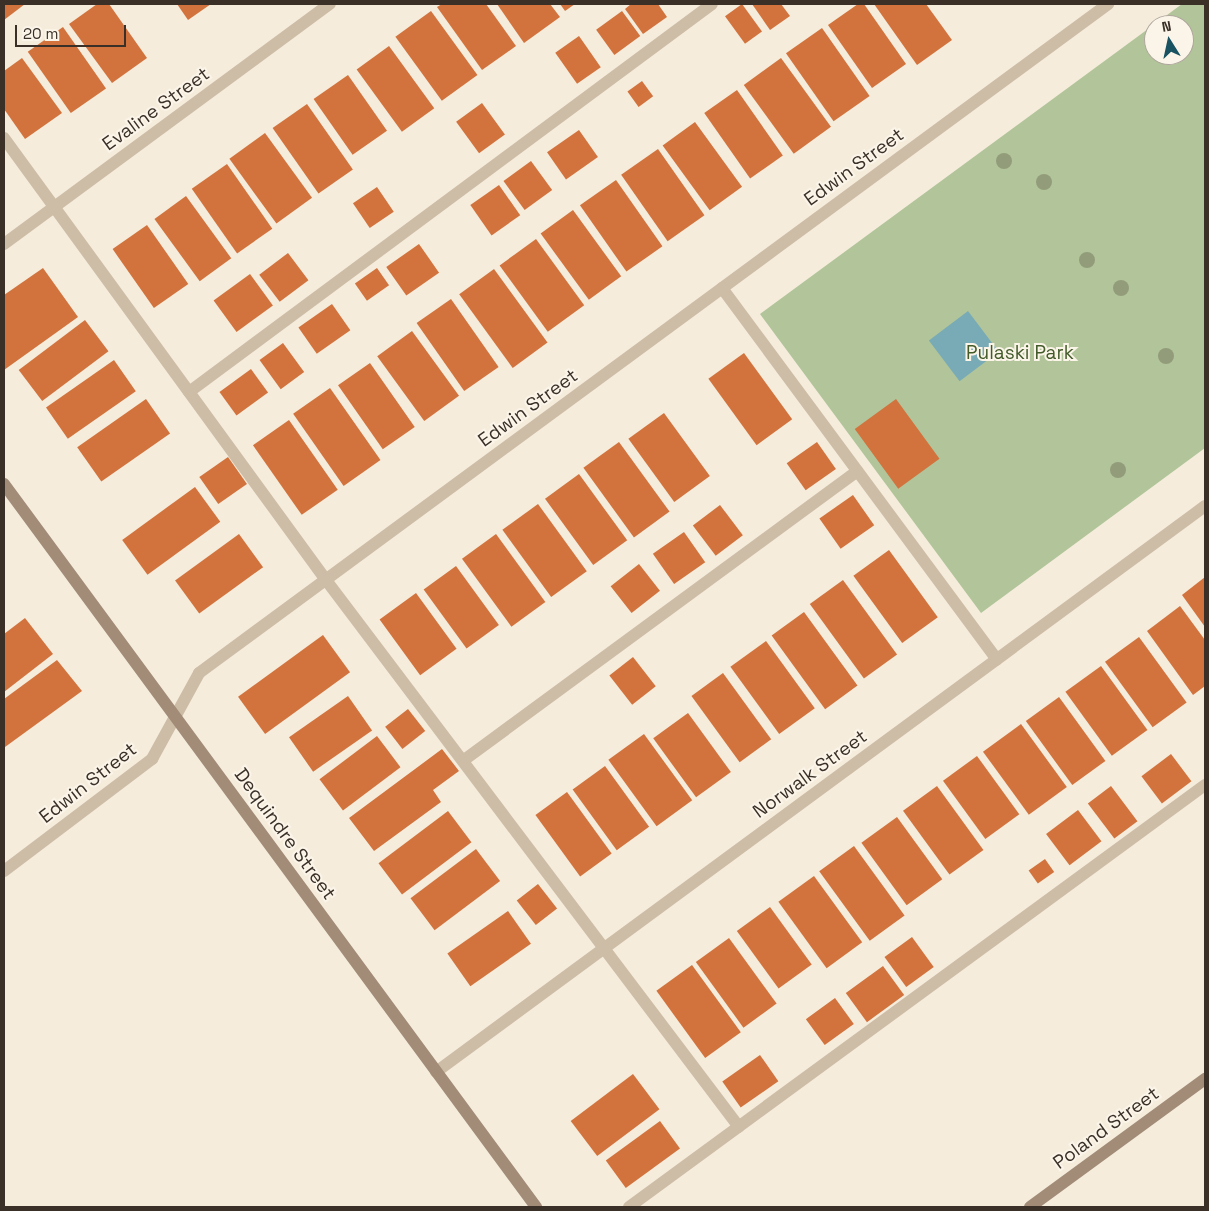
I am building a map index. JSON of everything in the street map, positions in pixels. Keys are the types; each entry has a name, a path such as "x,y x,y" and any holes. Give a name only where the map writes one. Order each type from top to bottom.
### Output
{"street":[{"name":"Evaline Street","path":"4,244 330,4"},
{"path":"189,392 712,4"},
{"name":"Edwin Street","path":"4,871 152,759 199,673 1108,4"},
{"path":"4,138 326,580 606,947 739,1127"},
{"path":"722,288 997,659"},
{"path":"464,760 857,471"},
{"name":"Dequindre Street","path":"4,484 536,1207"},
{"name":"Norwalk Street","path":"436,1072 1205,506"},
{"path":"629,1207 1205,785"},
{"name":"Poland Street","path":"1030,1207 1205,1079"}],"green space":[{"name":"Pulaski Park","path":"1182,4 1205,4 1205,448 981,613 760,314 1144,32 1144,65 1194,65 1194,15 1167,15"}],"water":[{"path":"968,311 999,352 960,381 929,340"}],"building":[{"path":"4,4 25,4 4,20"},
{"path":"97,4 109,4 147,58 112,83 69,24"},
{"path":"177,4 211,4 188,20"},
{"path":"442,4 486,4 516,46 482,70 437,7"},
{"path":"497,4 550,4 560,17 524,43"},
{"path":"560,4 575,4 565,11"},
{"path":"631,4 658,4 667,17 643,34 625,9"},
{"path":"742,4 762,32 745,44 725,16"},
{"path":"752,4 781,4 790,16 770,30"},
{"path":"858,4 864,4 906,64 872,88 828,25"},
{"path":"874,4 926,4 952,40 917,65"},
{"path":"431,11 477,75 442,101 395,37"},
{"path":"622,11 640,36 614,55 596,30"},
{"path":"63,27 106,88 71,113 28,52"},
{"path":"822,28 870,96 834,121 786,53"},
{"path":"579,36 601,67 577,84 555,53"},
{"path":"389,46 434,108 402,132 357,70"},
{"path":"22,58 62,113 25,139 4,109 4,71"},
{"path":"781,58 831,127 794,154 744,85"},
{"path":"348,75 387,131 353,155 314,99"},
{"path":"642,81 653,96 639,107 627,92"},
{"path":"737,90 783,156 750,178 704,113"},
{"path":"482,103 505,135 479,153 456,122"},
{"path":"307,104 353,170 318,194 273,128"},
{"path":"695,122 742,187 710,210 663,146"},
{"path":"579,130 598,157 566,179 547,152"},
{"path":"265,133 312,198 276,224 229,159"},
{"path":"658,149 704,215 668,241 621,175"},
{"path":"531,161 552,190 525,210 503,181"},
{"path":"227,164 272,229 237,253 192,189"},
{"path":"616,180 662,246 626,272 580,205"},
{"path":"499,185 520,215 492,235 470,205"},
{"path":"377,187 394,212 370,228 353,203"},
{"path":"186,196 231,258 200,281 154,219"},
{"path":"573,210 621,276 589,300 541,234"},
{"path":"147,225 188,284 154,308 113,249"},
{"path":"536,239 584,305 548,332 500,265"},
{"path":"419,244 439,273 406,296 386,267"},
{"path":"288,253 308,280 280,302 259,275"},
{"path":"43,268 78,317 4,370 4,295"},
{"path":"377,268 389,285 367,301 355,283"},
{"path":"494,269 547,343 513,368 459,294"},
{"path":"250,274 273,306 237,332 214,300"},
{"path":"451,299 499,367 464,391 417,323"},
{"path":"332,304 350,330 317,354 298,328"},
{"path":"85,320 108,351 42,401 19,370"},
{"path":"412,331 459,396 424,421 377,356"},
{"path":"283,343 304,372 281,389 260,360"},
{"path":"744,353 792,419 757,445 708,379"},
{"path":"114,360 136,391 68,439 46,408"},
{"path":"370,363 415,427 383,449 338,385"},
{"path":"251,369 268,392 236,415 219,392"},
{"path":"330,388 380,460 344,486 293,414"},
{"path":"146,399 170,433 101,482 77,447"},
{"path":"896,399 939,459 898,489 855,429"},
{"path":"664,413 710,476 674,502 628,439"},
{"path":"289,420 338,490 302,515 253,445"},
{"path":"619,442 670,512 634,537 583,468"},
{"path":"817,442 836,469 806,490 787,463"},
{"path":"228,457 247,484 218,504 199,477"},
{"path":"579,474 627,540 593,565 545,499"},
{"path":"195,487 220,522 147,575 122,540"},
{"path":"853,495 874,525 841,549 819,519"},
{"path":"538,504 587,571 551,597 502,530"},
{"path":"720,505 743,535 716,556 693,525"},
{"path":"684,532 705,562 674,584 653,554"},
{"path":"239,534 263,567 199,614 175,580"},
{"path":"496,534 545,602 511,627 462,559"},
{"path":"889,550 938,617 902,643 853,576"},
{"path":"639,564 660,591 632,613 611,586"},
{"path":"456,566 499,625 467,649 424,590"},
{"path":"1205,577 1205,627 1182,595"},
{"path":"843,580 897,654 864,679 810,604"},
{"path":"416,593 457,649 420,675 380,619"},
{"path":"1180,606 1205,640 1205,686 1193,695 1147,631"},
{"path":"804,612 857,686 825,709 772,636"},
{"path":"25,618 53,654 4,692 4,634"},
{"path":"323,635 350,672 265,734 238,697"},
{"path":"1139,637 1187,703 1153,727 1105,662"},
{"path":"766,641 815,708 779,734 730,667"},
{"path":"633,657 656,686 632,705 609,675"},
{"path":"57,660 82,691 5,747 4,699"},
{"path":"1101,666 1147,730 1112,756 1065,692"},
{"path":"723,673 771,739 740,762 691,696"},
{"path":"348,696 372,730 313,772 289,737"},
{"path":"1059,697 1105,761 1072,785 1026,721"},
{"path":"408,709 425,731 402,749 385,727"},
{"path":"688,713 731,772 696,797 653,738"},
{"path":"1021,724 1067,787 1029,815 983,752"},
{"path":"644,734 692,800 657,826 608,760"},
{"path":"377,736 400,767 343,810 319,779"},
{"path":"442,749 459,771 433,790 441,802 374,851 349,818"},
{"path":"1171,754 1191,781 1162,803 1141,776"},
{"path":"977,756 1019,814 985,839 943,781"},
{"path":"605,766 649,827 617,850 573,790"},
{"path":"937,786 983,850 949,875 903,811"},
{"path":"1111,786 1137,821 1114,839 1088,803"},
{"path":"567,792 612,853 580,876 535,815"},
{"path":"1078,810 1101,841 1070,865 1046,834"},
{"path":"448,811 471,842 402,895 379,863"},
{"path":"897,817 942,879 907,905 861,843"},
{"path":"854,846 905,916 870,941 819,871"},
{"path":"476,849 500,881 435,930 411,898"},
{"path":"1045,859 1054,872 1038,884 1029,870"},
{"path":"814,876 862,942 827,968 778,902"},
{"path":"538,884 557,908 536,925 517,901"},
{"path":"770,907 812,964 779,989 737,931"},
{"path":"508,911 531,944 470,986 447,953"},
{"path":"912,937 934,967 906,987 884,957"},
{"path":"729,938 777,1004 743,1028 696,962"},
{"path":"692,965 741,1032 705,1058 656,991"},
{"path":"883,966 904,995 867,1022 846,993"},
{"path":"835,998 854,1024 825,1045 806,1019"},
{"path":"760,1055 778,1081 741,1108 722,1081"},
{"path":"633,1074 659,1109 597,1156 571,1121"},
{"path":"660,1121 680,1149 626,1188 606,1160"}]}
